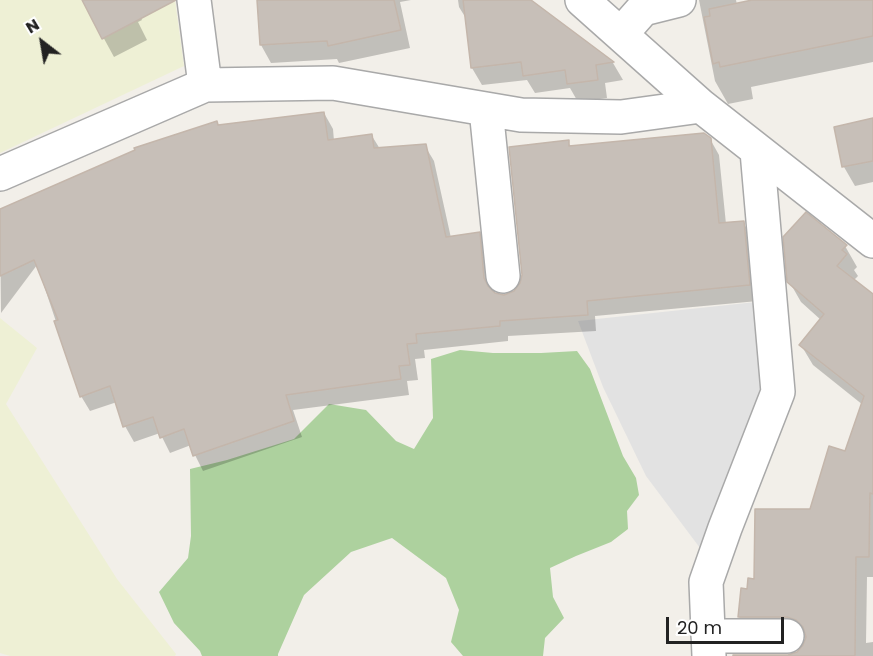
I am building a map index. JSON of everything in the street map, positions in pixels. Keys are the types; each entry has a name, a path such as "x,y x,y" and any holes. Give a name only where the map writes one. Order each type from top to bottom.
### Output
{"street":[{"path":"194,0 205,85"},
{"path":"582,0 701,106 757,151 870,234"},
{"path":"621,34 643,9 679,0"},
{"path":"0,174 205,85 333,83 521,115 621,117 701,106"},
{"path":"486,109 503,276"},
{"path":"757,151 778,392 706,582 709,646 787,636"}],"green space":[{"path":"0,0 175,0 184,66 0,153"},
{"path":"0,318 37,348 6,404 117,579 176,654 175,656 10,656 0,653"},
{"path":"460,350 493,353 577,351 590,369 623,456 636,478 639,495 627,511 628,529 611,542 550,568 553,597 564,618 545,638 543,656 463,656 451,642 459,610 446,578 392,538 351,552 304,595 278,656 202,656 174,623 159,592 188,558 191,536 190,469 294,439 329,404 366,410 396,441 414,449 433,418 431,359"}],"shaded area":[{"path":"756,302 768,387 703,552 646,476 603,387 578,321"}],"building":[{"path":"82,0 176,0 102,39"},
{"path":"257,0 394,0 401,30 328,46 327,41 260,45"},
{"path":"463,0 531,0 614,62 596,65 598,80 567,84 565,70 523,76 521,62 471,68"},
{"path":"752,0 873,0 873,36 720,67 719,62 713,64 704,17 710,16 709,9"},
{"path":"324,112 328,140 372,134 374,148 426,144 446,237 480,232 484,278 495,293 504,295 514,291 522,275 509,147 569,140 569,146 704,133 711,138 719,223 744,221 750,285 587,301 588,315 500,321 500,326 416,334 417,343 407,344 410,365 399,366 401,379 286,395 294,421 193,456 184,429 160,438 153,417 123,427 110,386 80,397 54,321 58,320 34,260 0,276 0,209 135,150 134,148 217,121 218,125"},
{"path":"873,118 873,161 842,167 834,127"},
{"path":"806,212 847,245 842,250 847,254 837,266 873,294 873,494 870,493 869,557 856,557 855,656 733,656 788,655 797,652 803,645 806,637 803,627 796,620 787,617 738,617 741,588 747,589 748,578 754,579 755,509 810,509 829,446 845,451 864,396 799,345 824,314 787,282 783,237"}]}
